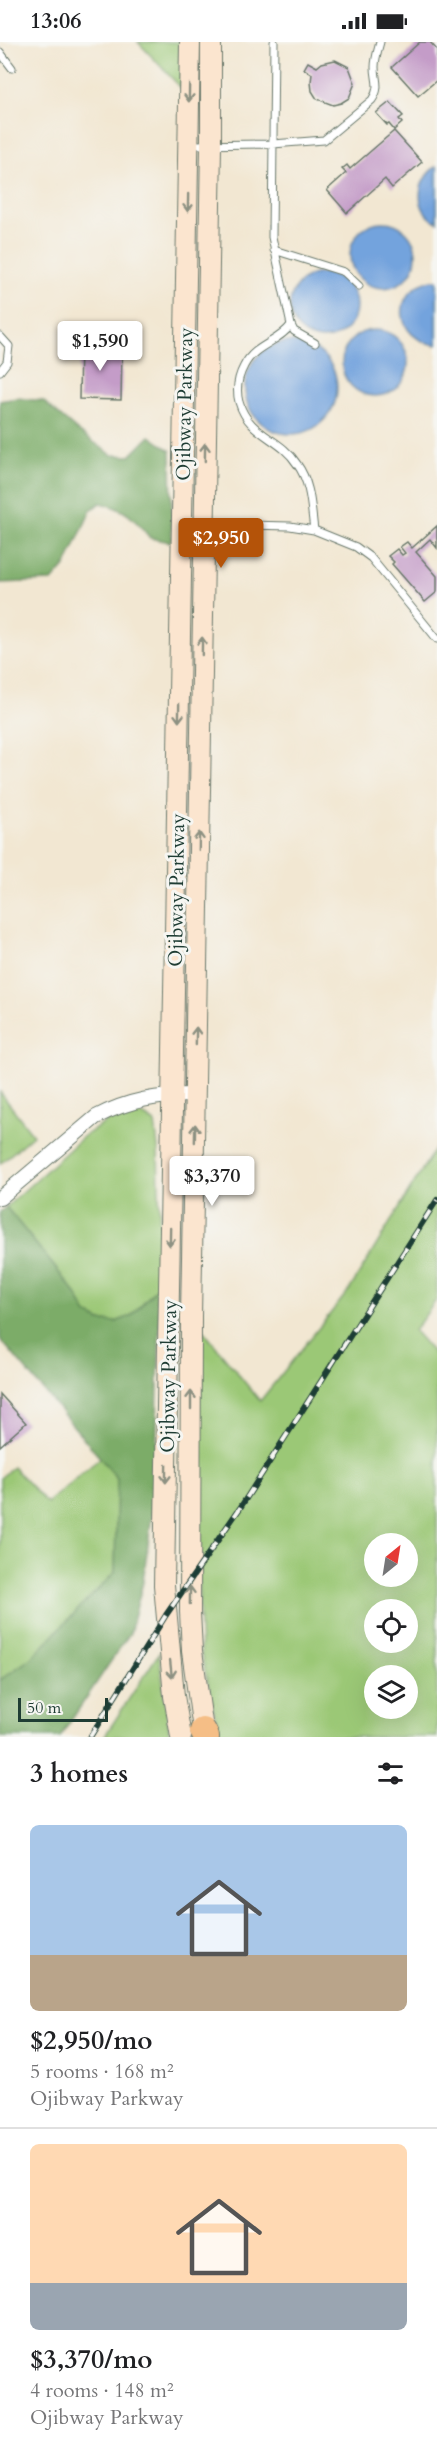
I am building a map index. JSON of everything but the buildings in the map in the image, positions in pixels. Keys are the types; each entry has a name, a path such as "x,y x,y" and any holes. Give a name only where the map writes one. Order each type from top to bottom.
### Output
{"main road":[{"name":"Ojibway Parkway","path":"190,42 164,1585 172,1686 198,1736"},
{"name":"Ojibway Parkway","path":"198,1736 190,1612 191,1317 211,42"}],"street":[{"path":"0,1198 96,1117 128,1102 145,1098 195,1095"}],"lane":[{"path":"274,42 272,237 291,325 294,331 315,344"},
{"path":"189,145 273,144 324,140 372,100 378,85 375,69 380,42"},
{"path":"0,52 12,68"},
{"path":"274,250 344,272 359,286"},
{"path":"291,325 285,332 253,352 238,380 238,396 249,423 286,451 297,463 308,488 314,530"},
{"path":"186,339 207,334"},
{"path":"0,336 9,346 7,362 0,371"},
{"path":"182,541 203,530 290,526 314,530 356,547 371,558 437,639"}],"green space":[{"path":"138,42 182,42 181,88"},
{"path":"17,398 43,401 78,431 112,455 130,456 150,436 171,451 172,537 170,542 150,538 129,515 100,503 91,510 66,565 52,581 0,583 0,401"},
{"path":"0,1092 33,1135 0,1164"},
{"path":"138,1112 155,1123 158,1148 161,1283 131,1316 116,1322 101,1321 87,1314 74,1291 6,1207 84,1136 117,1115"},
{"path":"437,1145 437,1299 414,1331 437,1357 437,1737 220,1737 201,1654 198,1578 197,1323 260,1401 350,1289"},
{"path":"6,1207 74,1291 87,1314 100,1321 116,1322 131,1316 161,1283 155,1492 143,1582 130,1633 60,1737 0,1737 0,1680 30,1659 115,1572 117,1478 0,1339 0,1212"},
{"path":"100,1458 117,1478 115,1572 30,1659 0,1680 0,1478 13,1467 47,1503"},
{"path":"159,1653 170,1737 104,1737"}],"water":[{"path":"437,166 437,222 424,210 420,194 425,179"},
{"path":"383,222 395,225 406,232 413,243 416,255 413,267 406,278 395,285 383,288 371,285 360,278 353,267 350,255 353,243 360,232 371,225"},
{"path":"323,273 335,276 346,283 353,294 356,306 353,318 346,329 335,336 323,339 311,336 300,329 293,318 290,306 293,294 300,283 311,276"},
{"path":"437,280 437,345 423,341 412,334 405,325 403,314 404,304 409,294 418,285"},
{"path":"375,330 387,333 398,340 405,351 408,363 405,375 398,386 387,393 375,396 363,393 352,386 345,375 342,363 345,351 352,340 363,333"},
{"path":"291,342 309,345 324,355 334,370 337,388 334,406 324,421 309,431 291,434 273,431 258,421 248,406 245,388 248,370 258,355 273,345"}],"railway":[{"path":"90,1737 166,1615 240,1508 437,1200"}]}
